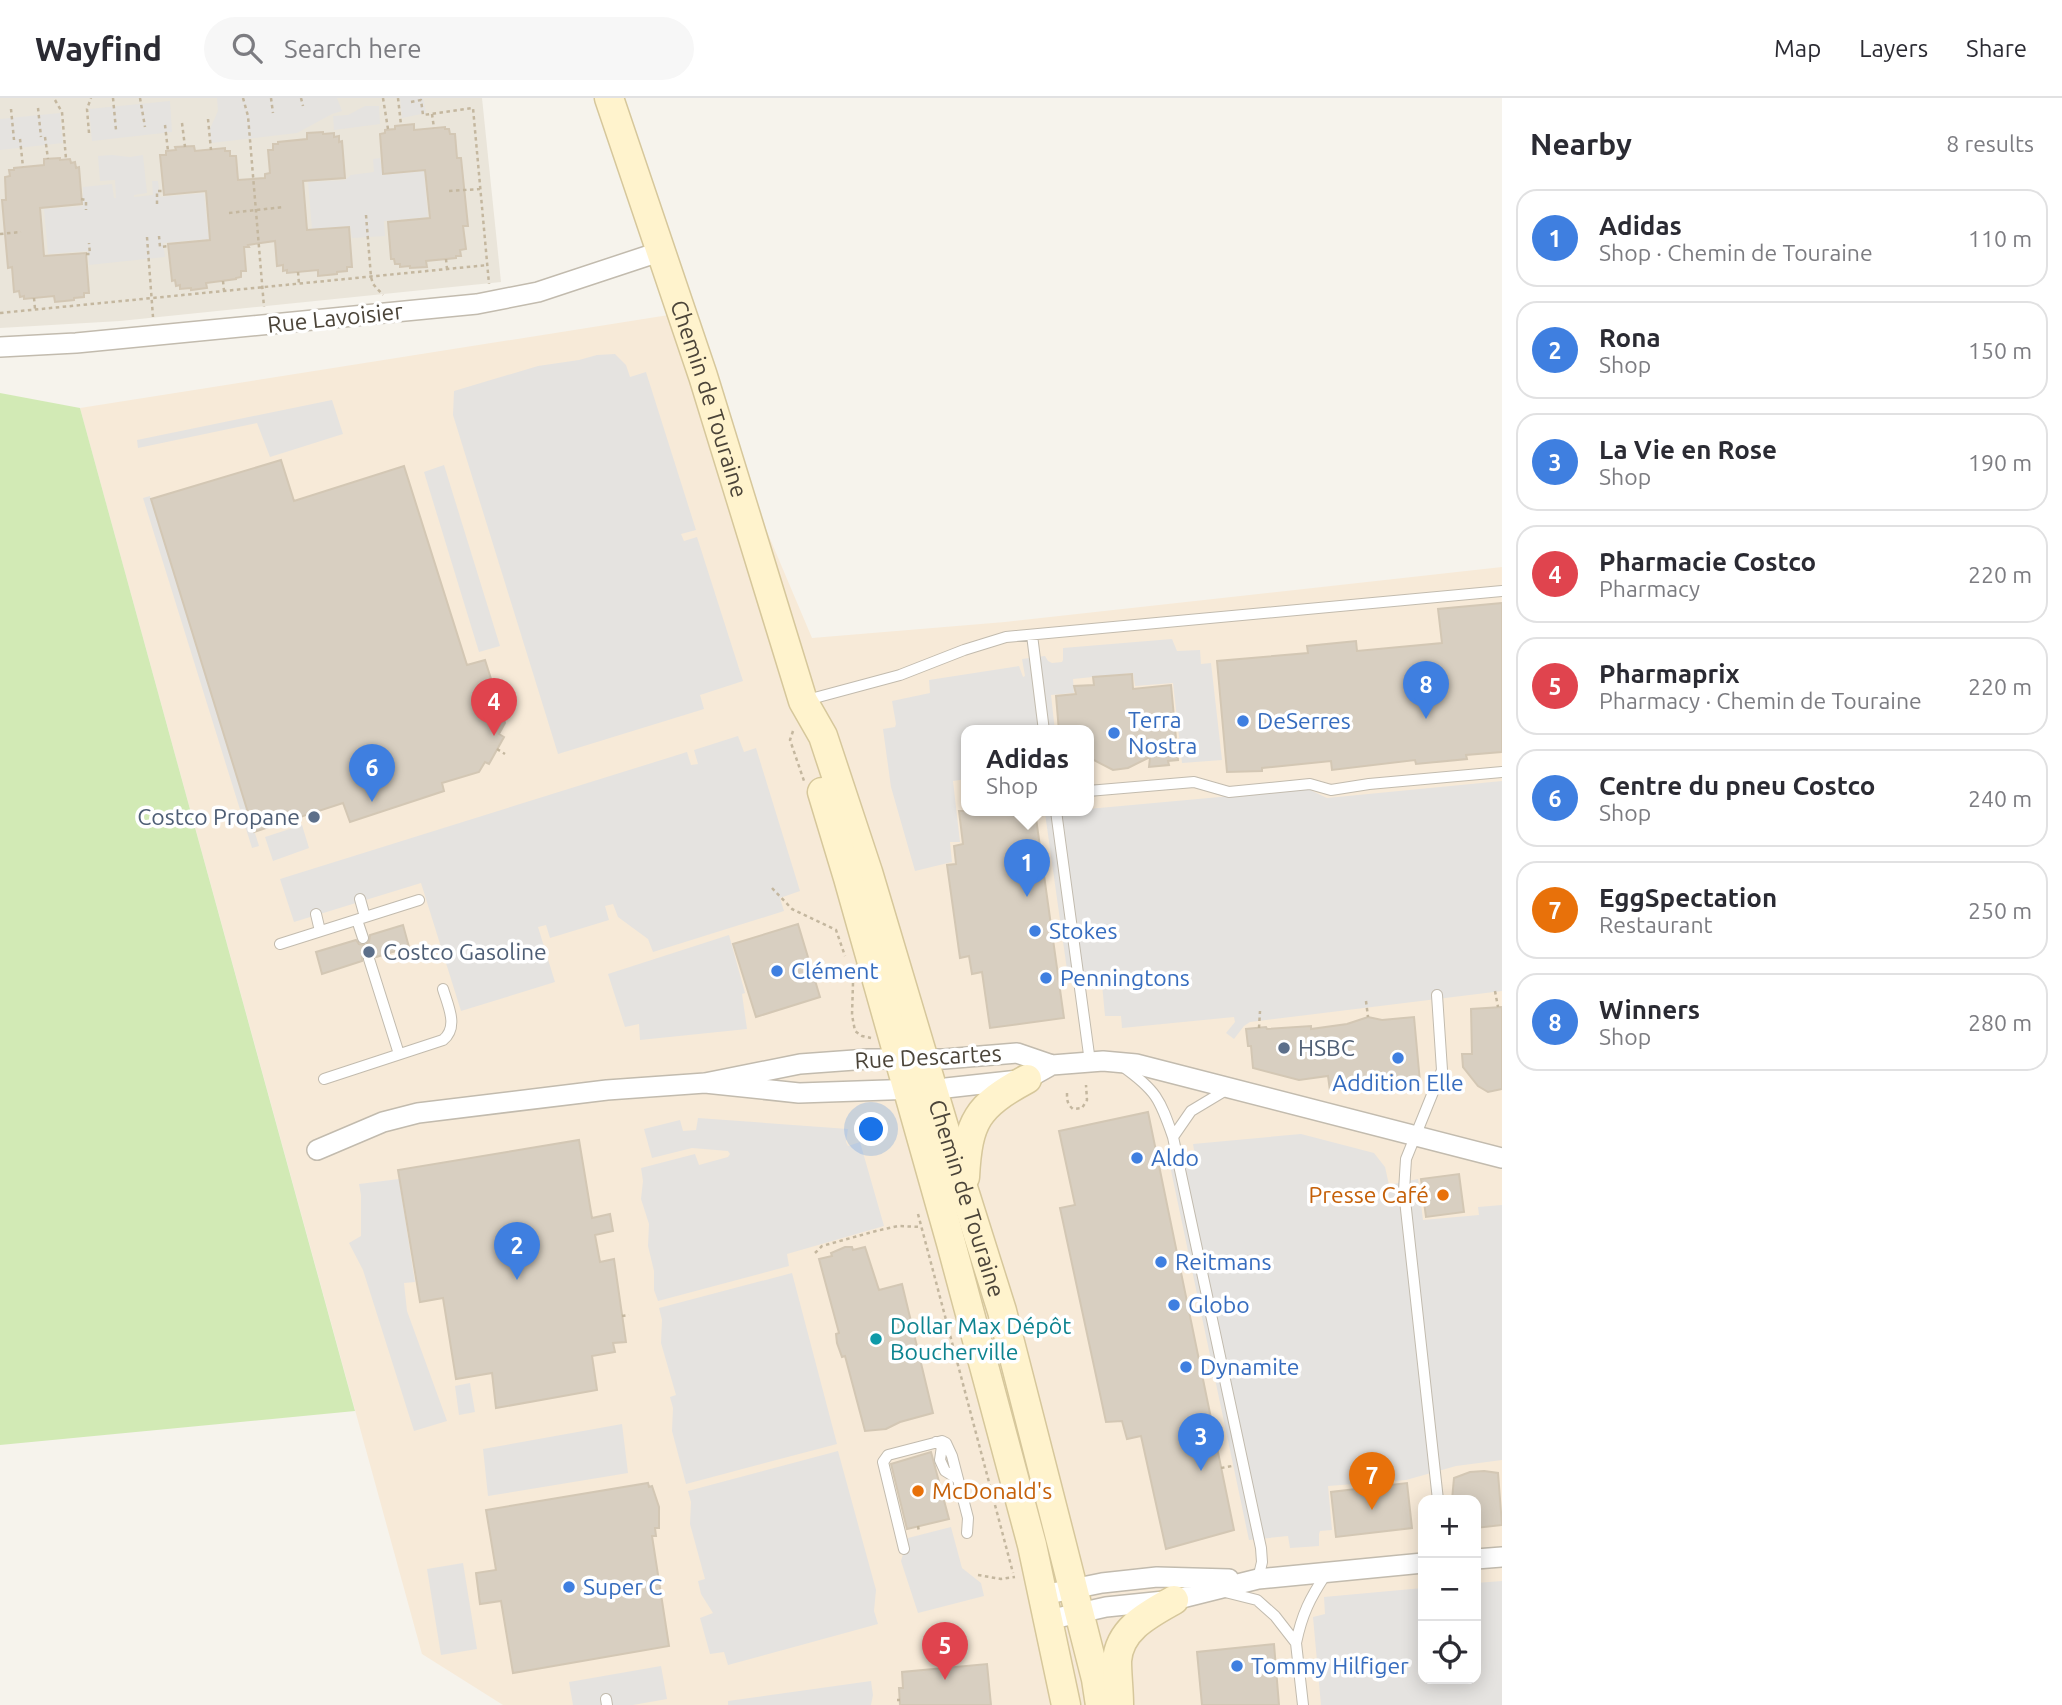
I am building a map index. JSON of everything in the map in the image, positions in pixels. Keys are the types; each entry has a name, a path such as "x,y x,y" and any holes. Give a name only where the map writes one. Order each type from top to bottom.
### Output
{"street":[{"name":"Chemin de Touraine","path":"609,98 703,376 803,701 822,736 856,835 919,1088 951,1243 1032,1545 1066,1705"},
{"name":"Rue Lavoisier","path":"0,347 76,343 477,304 538,292 662,251"},
{"name":"Rue Descartes","path":"317,1150 383,1122 418,1114 607,1090 705,1083 800,1064 1017,1053 1052,1065"},
{"path":"1052,1065 1090,1062 1136,1064 1502,1158"},
{"name":"Rue Descartes","path":"705,1083 799,1093 919,1088 1027,1079 1052,1065"},
{"path":"964,1190 968,1142 976,1122 996,1098 1027,1079"},
{"name":"Chemin de Touraine","path":"919,1088 964,1190 1002,1311 1100,1705"},
{"path":"1481,1559 1502,1557"},
{"path":"1045,1608 1157,1577 1258,1579 1418,1564"},
{"path":"1076,1600 1106,1607 1174,1600 1258,1579"},
{"path":"1119,1705 1117,1661 1121,1643 1139,1622 1174,1600"}],"lane":[{"path":"803,701 900,676 964,650 1006,637 1502,591"},
{"path":"1032,635 1043,725"},
{"path":"1094,790 1194,782 1229,792 1310,784 1331,790 1502,772"},
{"path":"1057,816 1090,1062"},
{"path":"360,899 363,938"},
{"path":"280,944 419,900"},
{"path":"316,914 320,932"},
{"path":"369,959 399,1054"},
{"path":"324,1079 448,1036 453,1024 443,989"},
{"path":"1437,995 1442,1070 1406,1159 1404,1191 1437,1495"},
{"path":"1116,1062 1143,1081 1156,1095 1173,1137 1258,1534 1262,1562 1258,1579"},
{"path":"1173,1137 1191,1111 1230,1088"},
{"path":"904,1549 883,1462 888,1455 936,1442 946,1443 968,1518 967,1533"},
{"path":"1303,1705 1296,1643 1301,1618 1327,1573"},
{"path":"1215,1589 1256,1601 1275,1616 1296,1643"}],"path":[{"path":"89,133 86,109 90,98"},
{"path":"113,98 116,130"},
{"path":"140,98 145,127"},
{"path":"243,98 248,116 265,310"},
{"path":"271,98 273,113"},
{"path":"301,98 303,106"},
{"path":"383,98 388,129"},
{"path":"398,98 401,125"},
{"path":"55,100 62,112 66,159"},
{"path":"411,102 421,100 424,115 473,108 490,287"},
{"path":"38,108 48,159"},
{"path":"11,109 14,140"},
{"path":"432,114 434,128"},
{"path":"208,120 211,150"},
{"path":"182,123 185,147"},
{"path":"165,125 168,151"},
{"path":"20,139 23,167"},
{"path":"449,191 480,188"},
{"path":"157,204 156,191 163,191"},
{"path":"82,199 86,200 86,210"},
{"path":"229,212 284,207"},
{"path":"366,215 371,277 386,298"},
{"path":"0,234 21,232"},
{"path":"159,236 160,247 169,246"},
{"path":"147,237 153,321"},
{"path":"86,254 90,254 89,243"},
{"path":"446,259 447,269"},
{"path":"0,313 181,296 199,291 262,288 488,265"},
{"path":"400,267 401,274"},
{"path":"341,271 343,280"},
{"path":"298,272 299,284"},
{"path":"324,275 325,282"},
{"path":"223,281 224,291"},
{"path":"180,289 181,296"},
{"path":"79,297 79,305"},
{"path":"34,298 35,309"},
{"path":"60,302 61,307"},
{"path":"497,749 505,754"},
{"path":"772,888 792,909 836,930 846,960"},
{"path":"853,983 852,1016 855,1031 871,1038"},
{"path":"1495,991 1498,1007"},
{"path":"1366,1001 1368,1017"},
{"path":"1259,1028 1260,1011"},
{"path":"1067,1093 1069,1106 1073,1109 1082,1108 1087,1100 1086,1085"},
{"path":"918,1215 1016,1584"},
{"path":"815,1253 822,1246 876,1231 898,1226 921,1227"},
{"path":"622,1316 629,1315"},
{"path":"918,1526 919,1532"},
{"path":"978,1575 1001,1579 1015,1577"}],"shaded area":[{"path":"0,98 482,98 501,282 120,321 0,328"},
{"path":"217,98 337,98 342,111 297,133 211,143 210,129 218,111"},
{"path":"400,98 423,98 426,113 402,118"},
{"path":"170,101 172,132 92,141 89,109"},
{"path":"365,106 379,106 380,124 334,130 333,116 348,115"},
{"path":"60,113 63,143 0,150 0,119"},
{"path":"143,155 147,193 134,197 153,195 152,181 158,181 160,197 204,193 209,239 163,243 165,257 89,265 88,251 48,254 44,209 83,206 83,187 112,184 116,198 115,180 100,181 98,156"},
{"path":"380,158 383,175 424,171 428,217 384,221 385,236 352,238 350,226 312,229 308,182 345,180 351,175 374,172 373,159"},
{"path":"675,314 812,638 1005,622 1502,567 1502,1705 503,1705 422,1654 80,408"},
{"path":"615,354 626,365 630,377 646,372 696,530 681,534 684,541 697,537 743,681 700,695 704,709 558,754 453,415 454,391 538,366"},
{"path":"332,400 343,434 270,457 257,423 138,448 137,440"},
{"path":"444,465 500,646 479,652 424,472"},
{"path":"150,496 259,846 252,848 143,498"},
{"path":"1172,639 1177,651 1200,650 1201,664 1211,663 1222,760 1182,763 1173,683 1135,686 1133,673 1073,679 1074,693 1051,695 1054,725 961,725 961,780 953,781 960,842 950,842 952,862 915,871 891,787 883,729 895,727 896,724 892,701 930,693 929,680 1019,666 1023,677 1022,659 1045,656 1052,663 1062,662 1063,648"},
{"path":"738,736 744,752 756,748 800,891 780,898 784,911 653,952 648,939 618,917 613,904 605,906 609,920 550,938 546,925 538,927 555,982 461,1011 421,883 294,922 280,879 687,752 691,765 698,764 694,750"},
{"path":"1502,781 1502,991 1250,1022 1234,1039 1226,1033 1235,1022 1234,1017 1122,1028 1121,1016 1105,1016 1102,984 1113,982 1113,975 1110,973 1068,977 1045,816 1094,816 1094,808 1308,789 1327,798"},
{"path":"302,825 309,848 273,861 265,837"},
{"path":"729,935 745,993 742,994 747,1029 640,1040 639,1024 625,1027 608,974"},
{"path":"698,1118 848,1129 848,1146 860,1142 884,1226 787,1254 789,1266 658,1301 648,1246 649,1224 641,1199 641,1168 695,1154 699,1165 728,1157 730,1154 728,1151 692,1148 652,1158 644,1129 680,1120 683,1131 696,1130"},
{"path":"1301,1134 1374,1153 1385,1167 1389,1185 1418,1179 1423,1220 1479,1215 1478,1207 1502,1205 1502,1460 1456,1466 1406,1480 1328,1486 1332,1530 1320,1531 1319,1546 1290,1548 1288,1536 1249,1540 1169,1161 1195,1156 1193,1144"},
{"path":"399,1179 415,1282 404,1283 407,1311 447,1421 414,1431 363,1270 349,1243 361,1236 359,1184"},
{"path":"792,1273 837,1444 686,1484 672,1431 673,1408 670,1397 676,1395 661,1343 662,1320 659,1308"},
{"path":"470,1383 475,1412 459,1415 455,1386"},
{"path":"622,1424 628,1473 488,1496 483,1449"},
{"path":"838,1451 876,1590 874,1611 878,1624 728,1665 724,1652 710,1654 700,1618 713,1613 701,1594 698,1581 705,1579 690,1524 691,1502 688,1491"},
{"path":"951,1527 962,1568 981,1583 984,1596 918,1613 901,1561 908,1538"},
{"path":"463,1563 477,1649 441,1655 427,1569"},
{"path":"1502,1581 1502,1705 1321,1705 1313,1617 1325,1614 1324,1597 1418,1588 1418,1684 1481,1684 1481,1583"},
{"path":"661,1666 667,1699 633,1705 573,1705 569,1682"},
{"path":"871,1681 871,1705 728,1705 728,1701"}],"green space":[{"path":"0,393 80,408 355,1411 0,1445"}],"building":[{"path":"414,124 414,130 445,127 450,134 455,134 457,158 461,158 468,226 463,226 466,249 460,250 461,256 426,261 427,267 410,268 400,267 400,264 395,264 394,259 391,259 388,222 430,218 425,170 383,174 380,134 385,133 385,130 395,129 395,126"},
{"path":"307,133 334,133 334,137 339,136 339,142 342,141 345,178 303,181 307,230 349,227 352,267 347,267 347,271 337,274 318,276 318,270 287,273 287,270 283,271 283,265 277,266 275,241 244,247 246,271 241,271 241,277 206,283 207,288 191,290 176,286 175,280 172,281 168,244 210,240 206,191 164,195 160,155 176,150 175,147 194,146 195,151 225,148 225,151 230,151 230,156 236,156 238,180 265,178 265,174 270,173 268,150 273,150 273,144 307,139"},
{"path":"44,159 70,159 71,163 75,162 76,168 79,167 82,204 40,208 44,256 86,253 89,293 84,293 84,297 74,300 55,302 54,296 24,299 24,296 20,297 19,291 14,292 12,267 8,268 2,200 6,200 5,177 10,176 9,170 14,168 44,165"},
{"path":"281,460 294,501 404,466 467,665 485,660 505,723 499,734 504,737 489,764 485,762 479,772 442,783 444,791 350,822 343,803 254,832 151,499"},
{"path":"1502,603 1502,752 1416,764 1415,760 1332,770 1331,761 1262,768 1262,771 1227,772 1217,661 1308,653 1307,646 1356,641 1357,651 1442,643 1438,609"},
{"path":"1132,674 1133,689 1171,685 1178,760 1168,761 1169,765 1149,767 1150,757 1128,768 1113,770 1094,760 1094,725 1058,725 1056,696 1076,694 1074,686 1094,685 1093,677"},
{"path":"959,811 961,816 1036,816 1064,1018 990,1028 982,972 972,974 969,956 960,958 947,865 956,864 954,846 963,844"},
{"name":"Clément","path":"798,924 820,997 756,1017 733,944"},
{"path":"403,925 409,947 376,957 371,952 366,952 362,961 322,974 316,952 356,940 365,945 369,942 370,935"},
{"path":"1502,1007 1502,1089 1488,1092 1478,1086 1463,1067 1462,1054 1472,1054 1471,1009"},
{"path":"1368,1017 1382,1020 1414,1017 1420,1082 1330,1091 1328,1076 1299,1080 1253,1068 1246,1029 1311,1026 1311,1029 1347,1024"},
{"path":"1148,1112 1234,1530 1166,1549 1141,1436 1127,1439 1122,1421 1106,1422 1060,1208 1075,1205 1059,1131"},
{"path":"579,1140 592,1218 610,1214 613,1231 595,1235 600,1262 614,1259 626,1342 613,1343 615,1352 592,1356 597,1390 496,1408 492,1373 456,1379 443,1298 420,1302 398,1170"},
{"name":"Presse Café","path":"1459,1174 1464,1212 1426,1217 1421,1179"},
{"name":"Dollar Max Dépôt Boucherville","path":"852,1247 853,1250 865,1247 879,1290 902,1284 933,1413 900,1422 886,1429 865,1431 845,1356 842,1357 837,1343 836,1334 839,1333 819,1259 832,1256 831,1253"},
{"name":"McDonald's","path":"931,1452 949,1519 907,1529 891,1464"},
{"path":"1470,1472 1498,1473 1502,1525 1481,1527 1481,1495 1452,1495 1454,1478"},
{"name":"Super C","path":"648,1483 649,1487 652,1486 659,1507 659,1528 655,1528 656,1536 652,1536 669,1646 513,1673 501,1601 480,1604 476,1573 496,1570 486,1510"},
{"path":"1407,1483 1412,1528 1336,1537 1331,1492"},
{"name":"Tommy Hilfiger","path":"1274,1644 1279,1705 1202,1705 1197,1652"},
{"path":"987,1664 991,1705 900,1705 902,1672"}],"place":[{"name":"Winners","path":"1426,719"},
{"name":"DeSerres","path":"1243,721"},
{"name":"Terra Nostra","path":"1114,733"},
{"name":"Pharmacie Costco","path":"494,736"},
{"name":"Centre du pneu Costco","path":"372,802"},
{"name":"Costco Propane","path":"314,817"},
{"name":"Adidas","path":"1027,897"},
{"name":"Stokes","path":"1035,931"},
{"name":"Costco Gasoline","path":"369,952"},
{"name":"Clément","path":"777,971"},
{"name":"Penningtons","path":"1046,978"},
{"name":"HSBC","path":"1284,1048"},
{"name":"Addition Elle","path":"1398,1058"},
{"name":"Aldo","path":"1137,1158"},
{"name":"Presse Café","path":"1443,1195"},
{"name":"Reitmans","path":"1161,1262"},
{"name":"Rona","path":"517,1280"},
{"name":"Globo","path":"1174,1305"},
{"name":"Dollar Max Dépôt Boucherville","path":"876,1339"},
{"name":"Dynamite","path":"1186,1367"},
{"name":"La Vie en Rose","path":"1201,1471"},
{"name":"McDonald's","path":"918,1491"},
{"name":"EggSpectation","path":"1372,1510"},
{"name":"Super C","path":"569,1587"},
{"name":"Tommy Hilfiger","path":"1237,1666"},
{"name":"Pharmaprix","path":"945,1680"}]}
